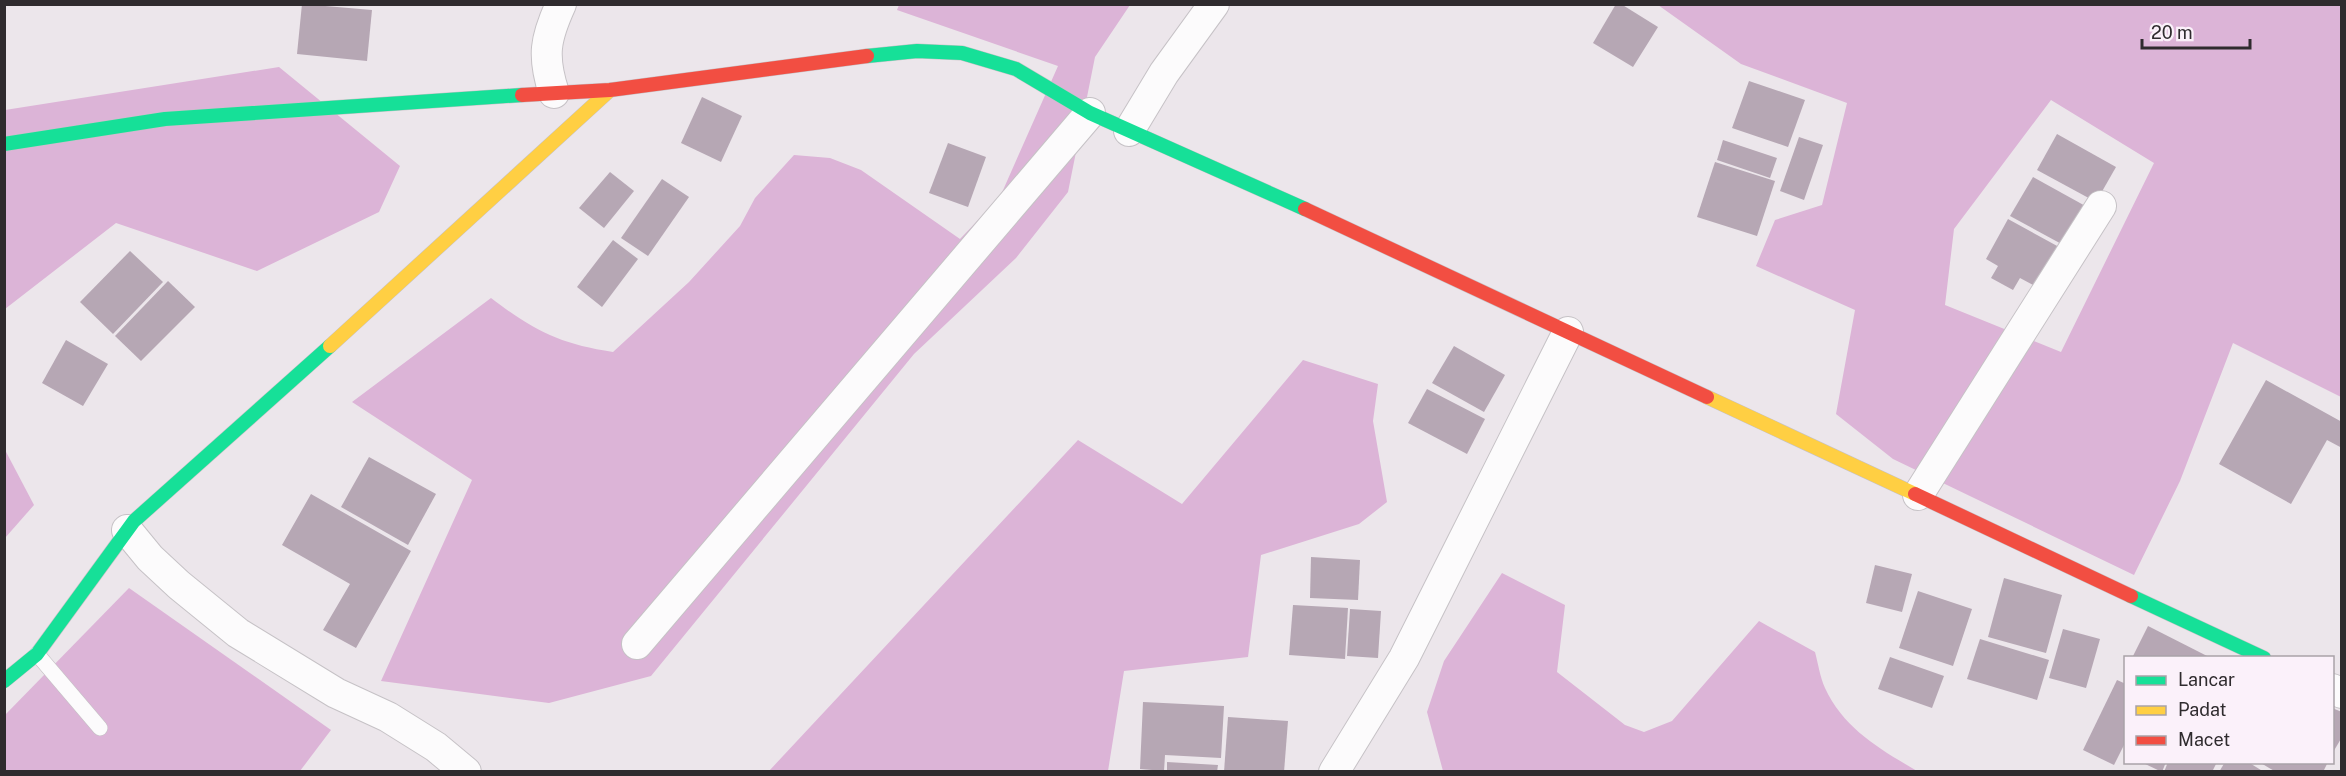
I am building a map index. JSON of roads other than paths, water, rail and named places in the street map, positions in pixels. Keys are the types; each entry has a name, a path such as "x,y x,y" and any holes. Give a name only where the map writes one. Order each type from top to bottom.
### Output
{"street":[{"path":"554,93 548,73 546,48 549,31 561,4"},
{"path":"1129,131 1164,73 1214,4"},
{"path":"4,144 165,120 358,105 610,90 917,51 962,53 1016,69 1090,114 1316,214 2262,656"},
{"path":"4,681 38,654 134,521 397,286 610,90"},
{"path":"637,644 1090,114"},
{"path":"1918,495 2101,206"},
{"path":"1334,771 1404,658 1568,332"},
{"path":"127,530 150,558 178,585 238,633 336,693 388,717 436,747 466,771"}],"lane":[{"path":"38,654 100,728"}]}
